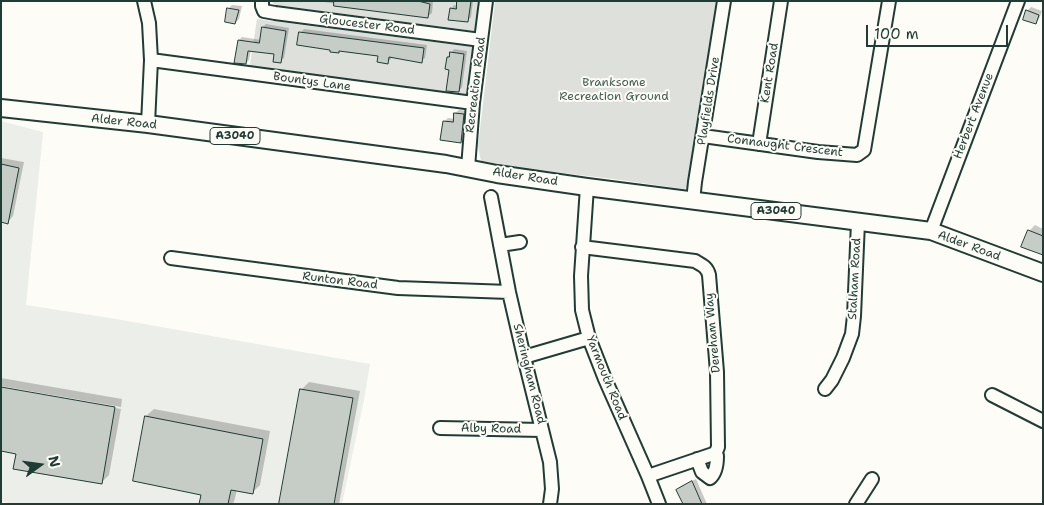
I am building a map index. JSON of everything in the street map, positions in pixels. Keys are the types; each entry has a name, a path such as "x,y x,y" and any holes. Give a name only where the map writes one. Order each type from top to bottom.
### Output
{"main road":[{"name":"Alder Road","path":"1,108 148,124 446,164 587,187 931,231 1043,274"}],"street":[{"path":"144,1 149,23 151,60 148,124"},
{"name":"Gloucester Road","path":"262,1 264,11 274,13 481,40"},
{"name":"Recreation Road","path":"468,168 473,103 486,1"},
{"name":"Playfields Drive","path":"694,201 695,182 704,136 724,1"},
{"name":"Kent Road","path":"758,144 781,1"},
{"name":"Connaught Crescent","path":"704,136 818,152 857,154 864,150 889,1"},
{"name":"Herbert Avenue","path":"931,231 1018,1"},
{"name":"Bountys Lane","path":"151,60 473,103"},
{"name":"Yarmouth Road","path":"587,187 581,276 582,310 588,338 659,504"},
{"name":"Sheringham Road","path":"491,197 524,357 550,462 552,489 550,504"},
{"name":"Stalham Road","path":"825,389 836,372 852,334 858,222"},
{"path":"500,245 520,242"},
{"name":"Dereham Way","path":"582,247 695,261 707,270 709,275 717,372 718,447 713,454 717,456 717,462 714,474 710,478 702,472 697,459"},
{"name":"Runton Road","path":"171,258 398,288 510,292"},
{"path":"524,357 588,338"},
{"path":"992,395 1008,400 1043,421"},
{"name":"Alby Road","path":"440,428 542,430"},
{"path":"648,476 713,454"},
{"path":"856,504 872,479"}],"shaded area":[{"path":"1,121 43,132 26,305 370,364 342,504 13,504 1,501"}],"green space":[{"path":"271,1 478,1 475,31 275,5"},
{"name":"Branksome Recreation Ground","path":"495,1 720,1 687,188 528,169 481,161 478,146"},
{"path":"257,19 473,47 466,100 251,68"}],"building":[{"path":"334,1 418,1 430,4 428,18 334,6"},
{"path":"457,1 471,1 468,22 448,20 450,8 456,9"},
{"path":"227,8 239,10 235,24 225,22"},
{"path":"1026,10 1039,15 1036,24 1023,20"},
{"path":"262,27 286,31 281,63 273,62 274,54 248,51 246,64 234,63 238,40 259,43"},
{"path":"299,32 424,48 422,63 389,57 388,64 377,62 378,56 339,51 339,53 330,52 330,50 297,45"},
{"path":"450,52 464,54 459,92 446,91 449,70 445,69"},
{"path":"454,113 464,114 461,143 440,140 443,121 453,122"},
{"path":"1,164 19,168 8,224 1,222"},
{"path":"1028,230 1043,236 1043,255 1021,247"},
{"path":"1,387 115,407 102,484 13,469 16,454 1,451"},
{"path":"300,389 353,398 334,504 279,504"},
{"path":"145,416 263,439 253,494 231,490 228,504 199,504 201,495 133,481"},
{"path":"692,481 702,504 683,504 676,490"}]}
